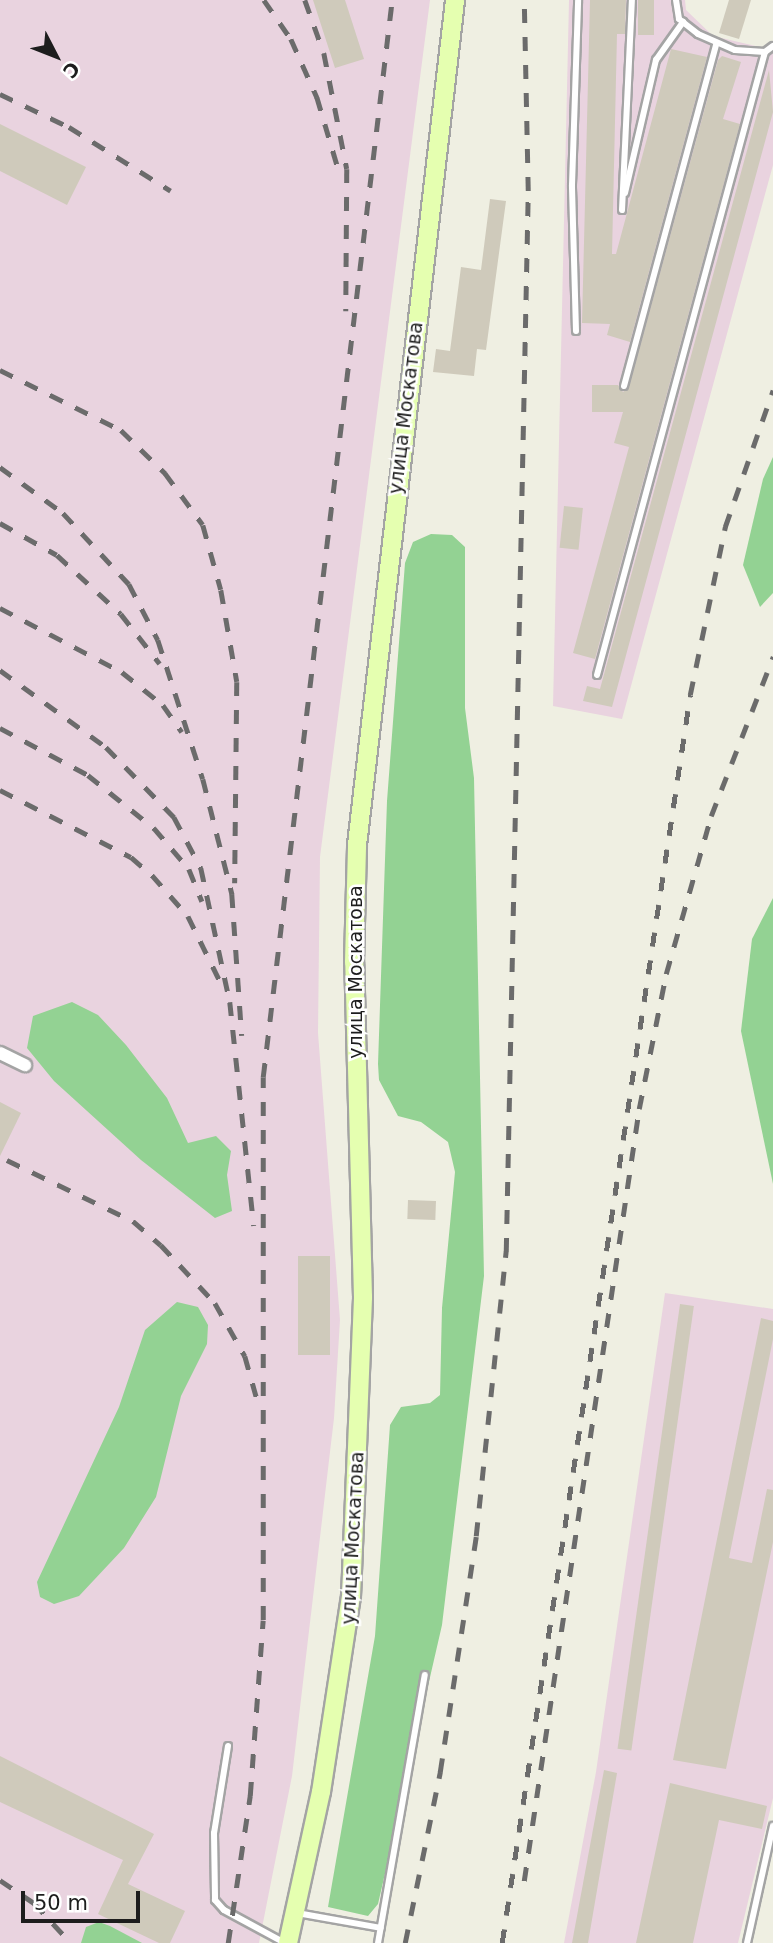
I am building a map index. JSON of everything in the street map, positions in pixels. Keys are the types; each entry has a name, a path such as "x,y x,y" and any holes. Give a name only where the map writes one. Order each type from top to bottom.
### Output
{"main road":[{"name":"улица Москатова","path":"287,1943 321,1792 351,1597 363,1297 354,962 357,845 455,0"}],"street":[{"path":"0,1053 25,1065"}],"lane":[{"path":"576,331 572,185 578,0"},
{"path":"632,0 622,210 656,61 683,22"},
{"path":"676,0 683,22 716,44 765,52"},
{"path":"624,386 716,44"},
{"path":"597,675 765,52 773,46"},
{"path":"378,1943 425,1675"},
{"path":"228,1746 214,1833 215,1900 224,1910 287,1943"},
{"path":"747,1943 773,1826"},
{"path":"295,1913 381,1928"}],"shaded area":[{"path":"0,0 430,0 320,857 318,1033 340,1320 334,1418 292,1776 259,1943 0,1943"},
{"path":"569,0 685,0 686,10 713,36 773,50 773,165 622,719 553,706"},
{"path":"665,1293 773,1309 773,1798 738,1943 564,1943 596,1772"}],"green space":[{"path":"773,457 773,593 760,607 743,565 763,479"},
{"path":"431,534 452,535 465,547 465,708 474,778 484,1276 442,1625 378,1904 368,1916 328,1907 375,1636 390,1425 401,1407 430,1403 440,1395 442,1308 455,1172 448,1142 421,1122 398,1116 379,1080 378,1064 387,801 405,563 413,542"},
{"path":"773,898 773,1184 741,1031 752,939"},
{"path":"72,1002 98,1015 126,1045 167,1098 188,1143 216,1136 231,1151 227,1175 232,1211 215,1218 141,1160 54,1081 27,1048 33,1016"},
{"path":"177,1302 198,1307 208,1325 207,1344 181,1396 156,1497 124,1548 79,1596 54,1604 40,1597 37,1582 119,1407 145,1330"},
{"path":"99,1922 142,1943 81,1943 86,1927"}],"building":[{"path":"313,0 345,0 364,59 335,68"},
{"path":"590,0 626,0 625,34 617,34 612,254 616,254 671,49 707,57 630,342 607,335 610,324 582,323"},
{"path":"638,0 654,0 654,35 638,35"},
{"path":"729,0 751,0 739,39 719,33"},
{"path":"722,56 741,62 723,119 740,124 595,659 573,653 629,447 614,443 623,412 592,412 592,385 618,385 623,392 629,387 718,60"},
{"path":"769,70 773,112 612,707 583,701 587,686 600,689"},
{"path":"0,124 86,167 67,205 0,171"},
{"path":"490,199 506,201 486,350 477,349 474,376 433,372 436,349 450,351 461,267 481,270"},
{"path":"564,506 583,508 579,550 560,548"},
{"path":"0,1102 21,1113 0,1156"},
{"path":"408,1200 436,1201 435,1220 407,1219"},
{"path":"298,1256 330,1256 330,1355 298,1355"},
{"path":"680,1304 694,1306 631,1751 618,1749"},
{"path":"761,1318 773,1321 773,1339 729,1558 752,1563 767,1489 773,1490 773,1542 726,1769 673,1760"},
{"path":"0,1756 154,1834 128,1884 185,1911 170,1943 159,1943 98,1914 123,1860 0,1802"},
{"path":"604,1770 617,1773 588,1943 572,1943"},
{"path":"670,1783 767,1806 762,1829 719,1820 693,1943 636,1943"}],"railway":[{"path":"264,0 291,39 317,97 338,168"},
{"path":"305,0 324,53 347,169 346,311"},
{"path":"228,1943 250,1796 263,1620 263,1077 392,0"},
{"path":"405,1943 440,1772 476,1536 506,1252 528,191 524,0"},
{"path":"0,94 69,127 171,191"},
{"path":"0,370 121,430 165,473 203,525 221,590 237,682 235,883"},
{"path":"502,1943 690,695 725,527 773,390"},
{"path":"0,467 63,513 129,584 158,640 203,779 232,894 242,1036"},
{"path":"0,523 57,555 121,614 160,664"},
{"path":"0,608 122,672 163,705 182,732"},
{"path":"524,1881 639,1109 666,974 711,816 773,657"},
{"path":"0,670 106,747 174,817 201,868 230,1002 254,1226"},
{"path":"0,728 88,775 154,828 189,869 202,901"},
{"path":"0,790 131,857 152,875 188,916 221,983"},
{"path":"7,1160 133,1221 161,1245 215,1303 245,1356 257,1399"},
{"path":"0,1880 34,1903 71,1943"}]}
